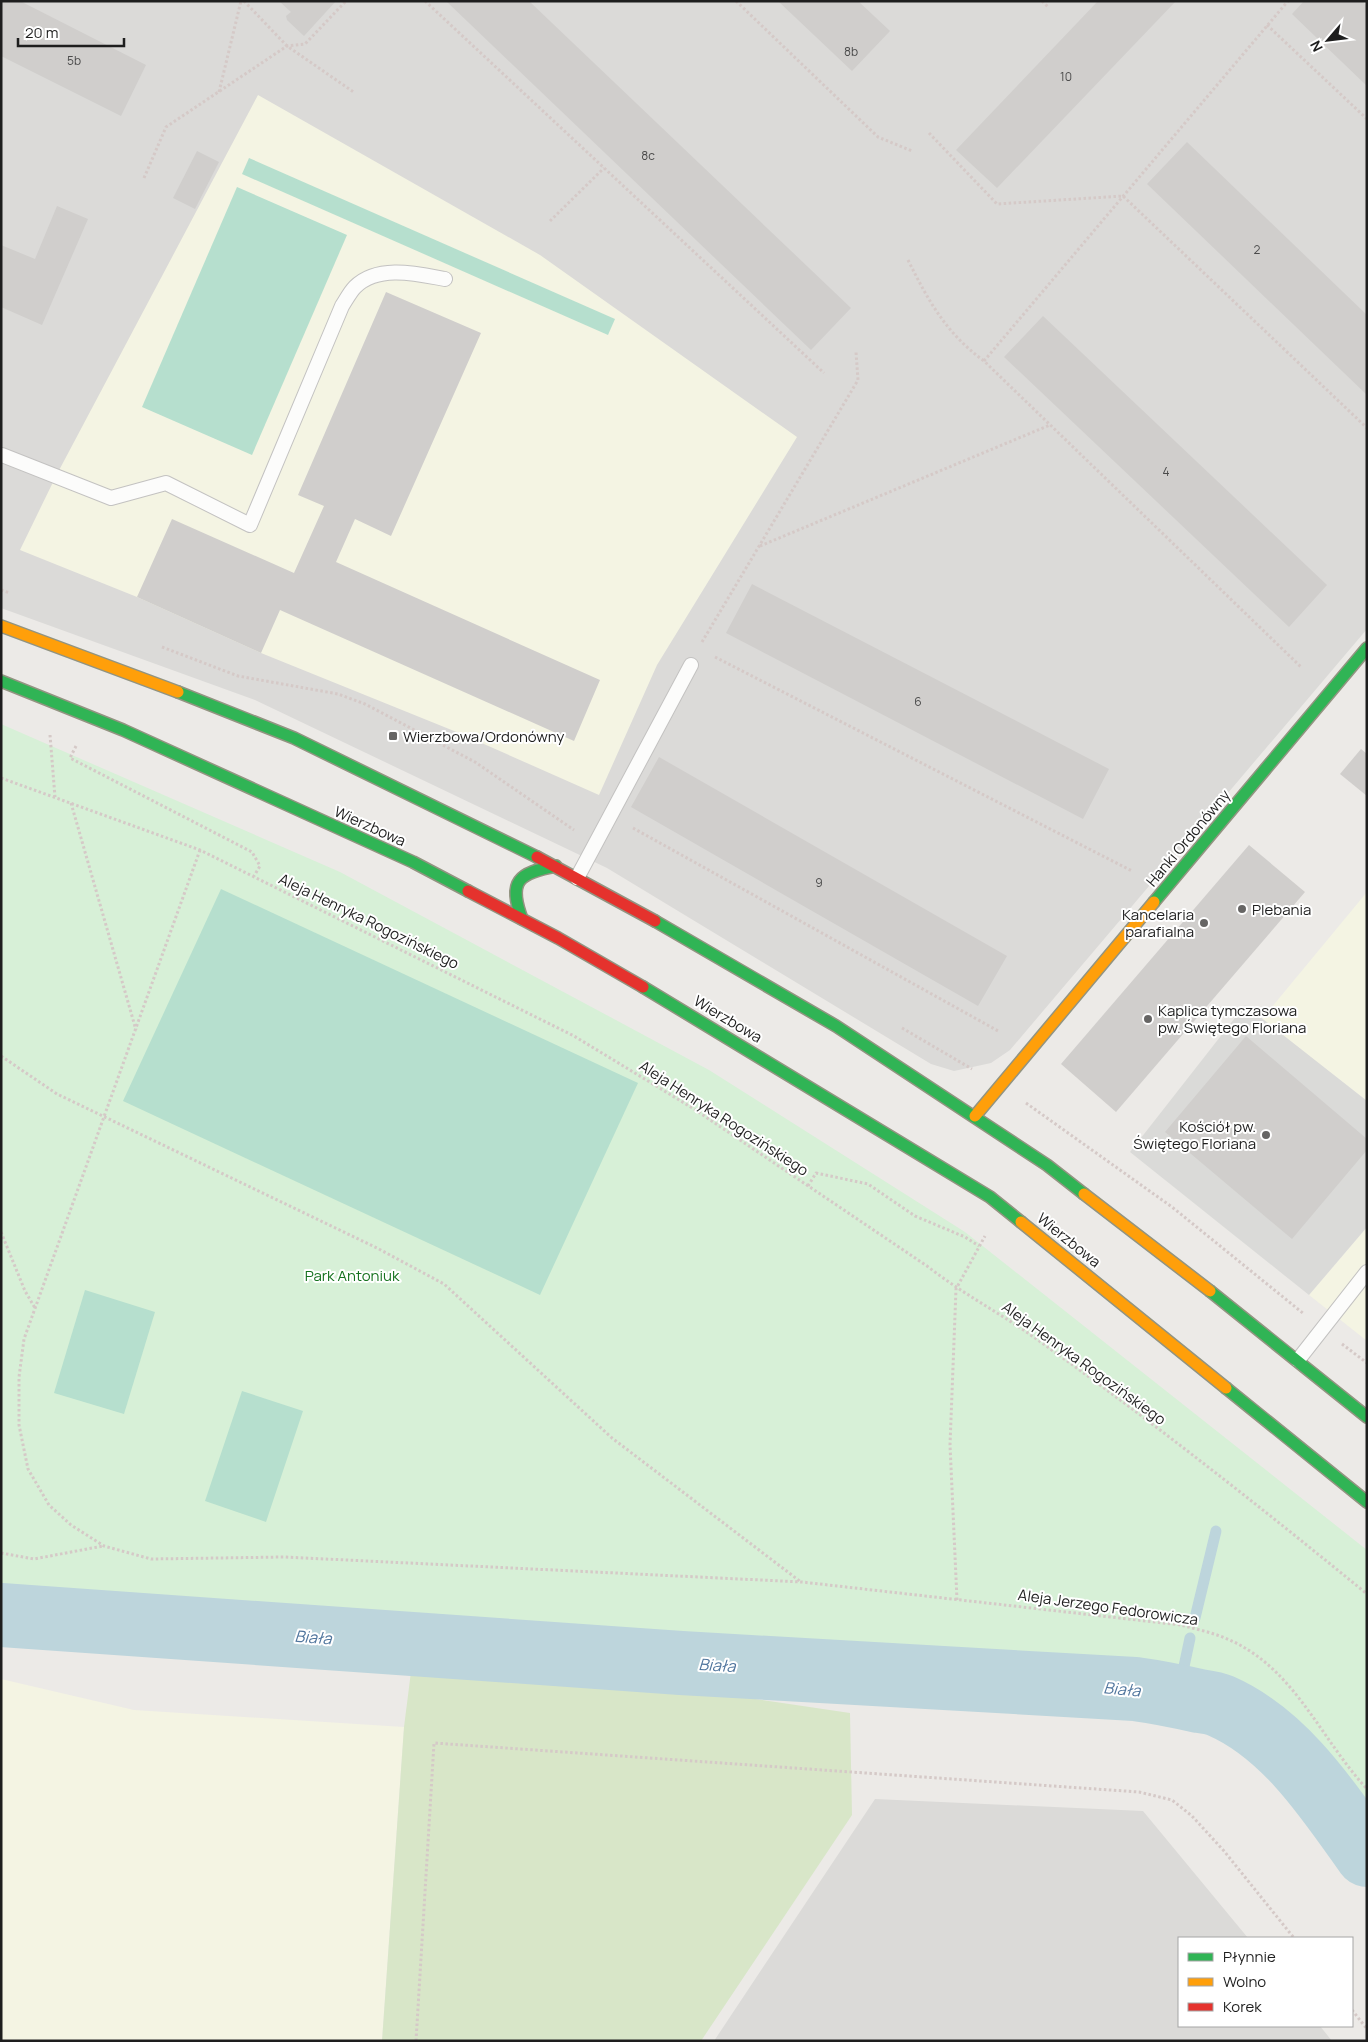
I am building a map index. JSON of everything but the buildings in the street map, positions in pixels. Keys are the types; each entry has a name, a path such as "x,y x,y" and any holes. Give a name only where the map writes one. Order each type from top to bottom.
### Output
{"main road":[{"path":"1,626 148,680 294,738 556,866 633,908 836,1026 1047,1166 1298,1360 1367,1417"},
{"name":"Hanki Ordonówny","path":"974,1116 1367,648"},
{"name":"Wierzbowa","path":"1,681 123,730 413,862 522,919 709,1025 990,1197 1367,1502"},
{"path":"522,919 514,899 517,886 527,873 556,866"}],"lane":[{"path":"2,456 111,498 166,483 250,525 342,306 356,286 378,275 403,272 446,279"},
{"path":"577,878 691,665"},
{"path":"1298,1360 1321,1328 1365,1279"}],"path":[{"path":"242,1 287,46 355,93"},
{"path":"218,92 242,1"},
{"path":"144,178 166,127 287,46 305,44 346,1"},
{"path":"425,1 824,373"},
{"path":"736,1 878,137 912,151"},
{"path":"1042,1 1049,8"},
{"path":"984,361 1288,1"},
{"path":"1268,25 1367,119"},
{"path":"929,133 997,204 1123,196 1367,428"},
{"path":"550,221 604,168"},
{"path":"908,260 928,300 942,321 963,345 984,361 1301,667"},
{"path":"691,665 698,648 858,380 856,352"},
{"path":"759,546 1050,425"},
{"path":"698,648 1132,871"},
{"path":"50,735 54,797"},
{"path":"76,746 70,758 252,852 260,866 254,876"},
{"name":"Aleja Henryka Rogozińskiego","path":"1,778 200,850 574,1036 694,1109 927,1266 956,1289 1026,1332 1280,1522 1367,1594"},
{"path":"71,803 136,1031"},
{"path":"611,816 1000,1032"},
{"path":"104,1546 71,1526 49,1505 28,1469 19,1425 19,1377 24,1339 106,1116 200,850"},
{"path":"1,1056 57,1094 377,1248 444,1284 612,1438 802,1582"},
{"path":"973,1069 1000,1084 1172,1207 1367,1363"},
{"path":"808,1186 816,1173 868,1184 915,1216 965,1237 979,1246"},
{"path":"979,1230 993,1241"},
{"path":"1,1232 25,1290 35,1308"},
{"path":"957,1600 950,1445 956,1289 986,1235"},
{"path":"1,1553 34,1559 104,1546"},
{"name":"Aleja Jerzego Fedorowicza","path":"104,1546 151,1559 284,1557 802,1582 1181,1625 1225,1638 1254,1654 1274,1669 1297,1693 1367,1789"},
{"path":"416,2041 434,1744 1139,1792 1172,1800 1192,1816 1224,1851 1293,1937"},
{"path":"1353,2011 1367,2029"}],"shaded area":[{"path":"1,1 1367,1 1367,629 1010,1050 991,1063 954,1071 931,1064 607,868 255,700 1,608"},
{"path":"258,95 540,255 797,437 657,665 599,795 459,733 261,653 137,597 20,550 56,476"},
{"path":"1367,892 1367,1101 1262,1019"},
{"path":"1245,1005 1367,1101 1367,1227 1309,1295 1130,1152"},
{"path":"1367,1227 1367,1341 1309,1295"},
{"path":"1,1679 134,1710 404,1727 382,2041 1,2041"},
{"path":"875,1799 1143,1811 1247,1937 1178,1937 1178,2027 1321,2027 1332,2041 714,2041"}],"green space":[{"path":"249,158 615,319 608,335 242,174"},
{"path":"237,187 347,235 252,455 142,407"},
{"name":"Park Antoniuk","path":"1,724 340,872 709,1070 965,1232 1367,1550 1367,1855 1321,1791 1261,1727 1244,1714 1200,1692 1134,1689 953,1666 680,1663 317,1622 213,1615 31,1615 1,1612"},
{"path":"221,889 638,1083 540,1295 123,1101"},
{"path":"85,1290 155,1312 124,1414 54,1393"},
{"path":"242,1391 303,1411 266,1522 205,1501"},
{"path":"414,1648 850,1713 852,1815 701,2041 382,2041 404,1727"}],"waterway":[{"path":"1195,1618 1216,1531"},
{"name":"Biała","path":"1,1615 681,1663 1135,1689 1159,1693 1218,1705 1244,1718 1265,1733 1285,1751 1321,1791 1367,1855"},
{"path":"1178,1695 1190,1638"}],"traffic: fast":[{"path":"1154,902 1367,648"},
{"path":"1,681 123,730 413,862 468,891"},
{"path":"178,692 294,738 537,857"},
{"path":"522,919 516,896 520,881 533,872 556,866"},
{"path":"655,921 836,1026 1047,1165 1084,1194"},
{"path":"643,987 990,1197 1021,1222"},
{"path":"1210,1291 1367,1417"},
{"path":"1226,1388 1367,1502"}],"traffic: slow":[{"path":"1,626 178,692"},
{"path":"975,1116 1154,902"},
{"path":"1084,1194 1210,1291"},
{"path":"1021,1222 1226,1388"}],"traffic: jam":[{"path":"537,857 655,921"},
{"path":"468,891 558,938 643,987"}],"place":[{"name":"Wierzbowa/Ordonówny","path":"393,736"},
{"name":"Plebania","path":"1242,909"},
{"name":"Kancelaria parafialna","path":"1204,923"},
{"name":"Kaplica tymczasowa pw. Świętego Floriana","path":"1148,1019"},
{"name":"Kościół pw. Świętego Floriana","path":"1266,1135"}]}
